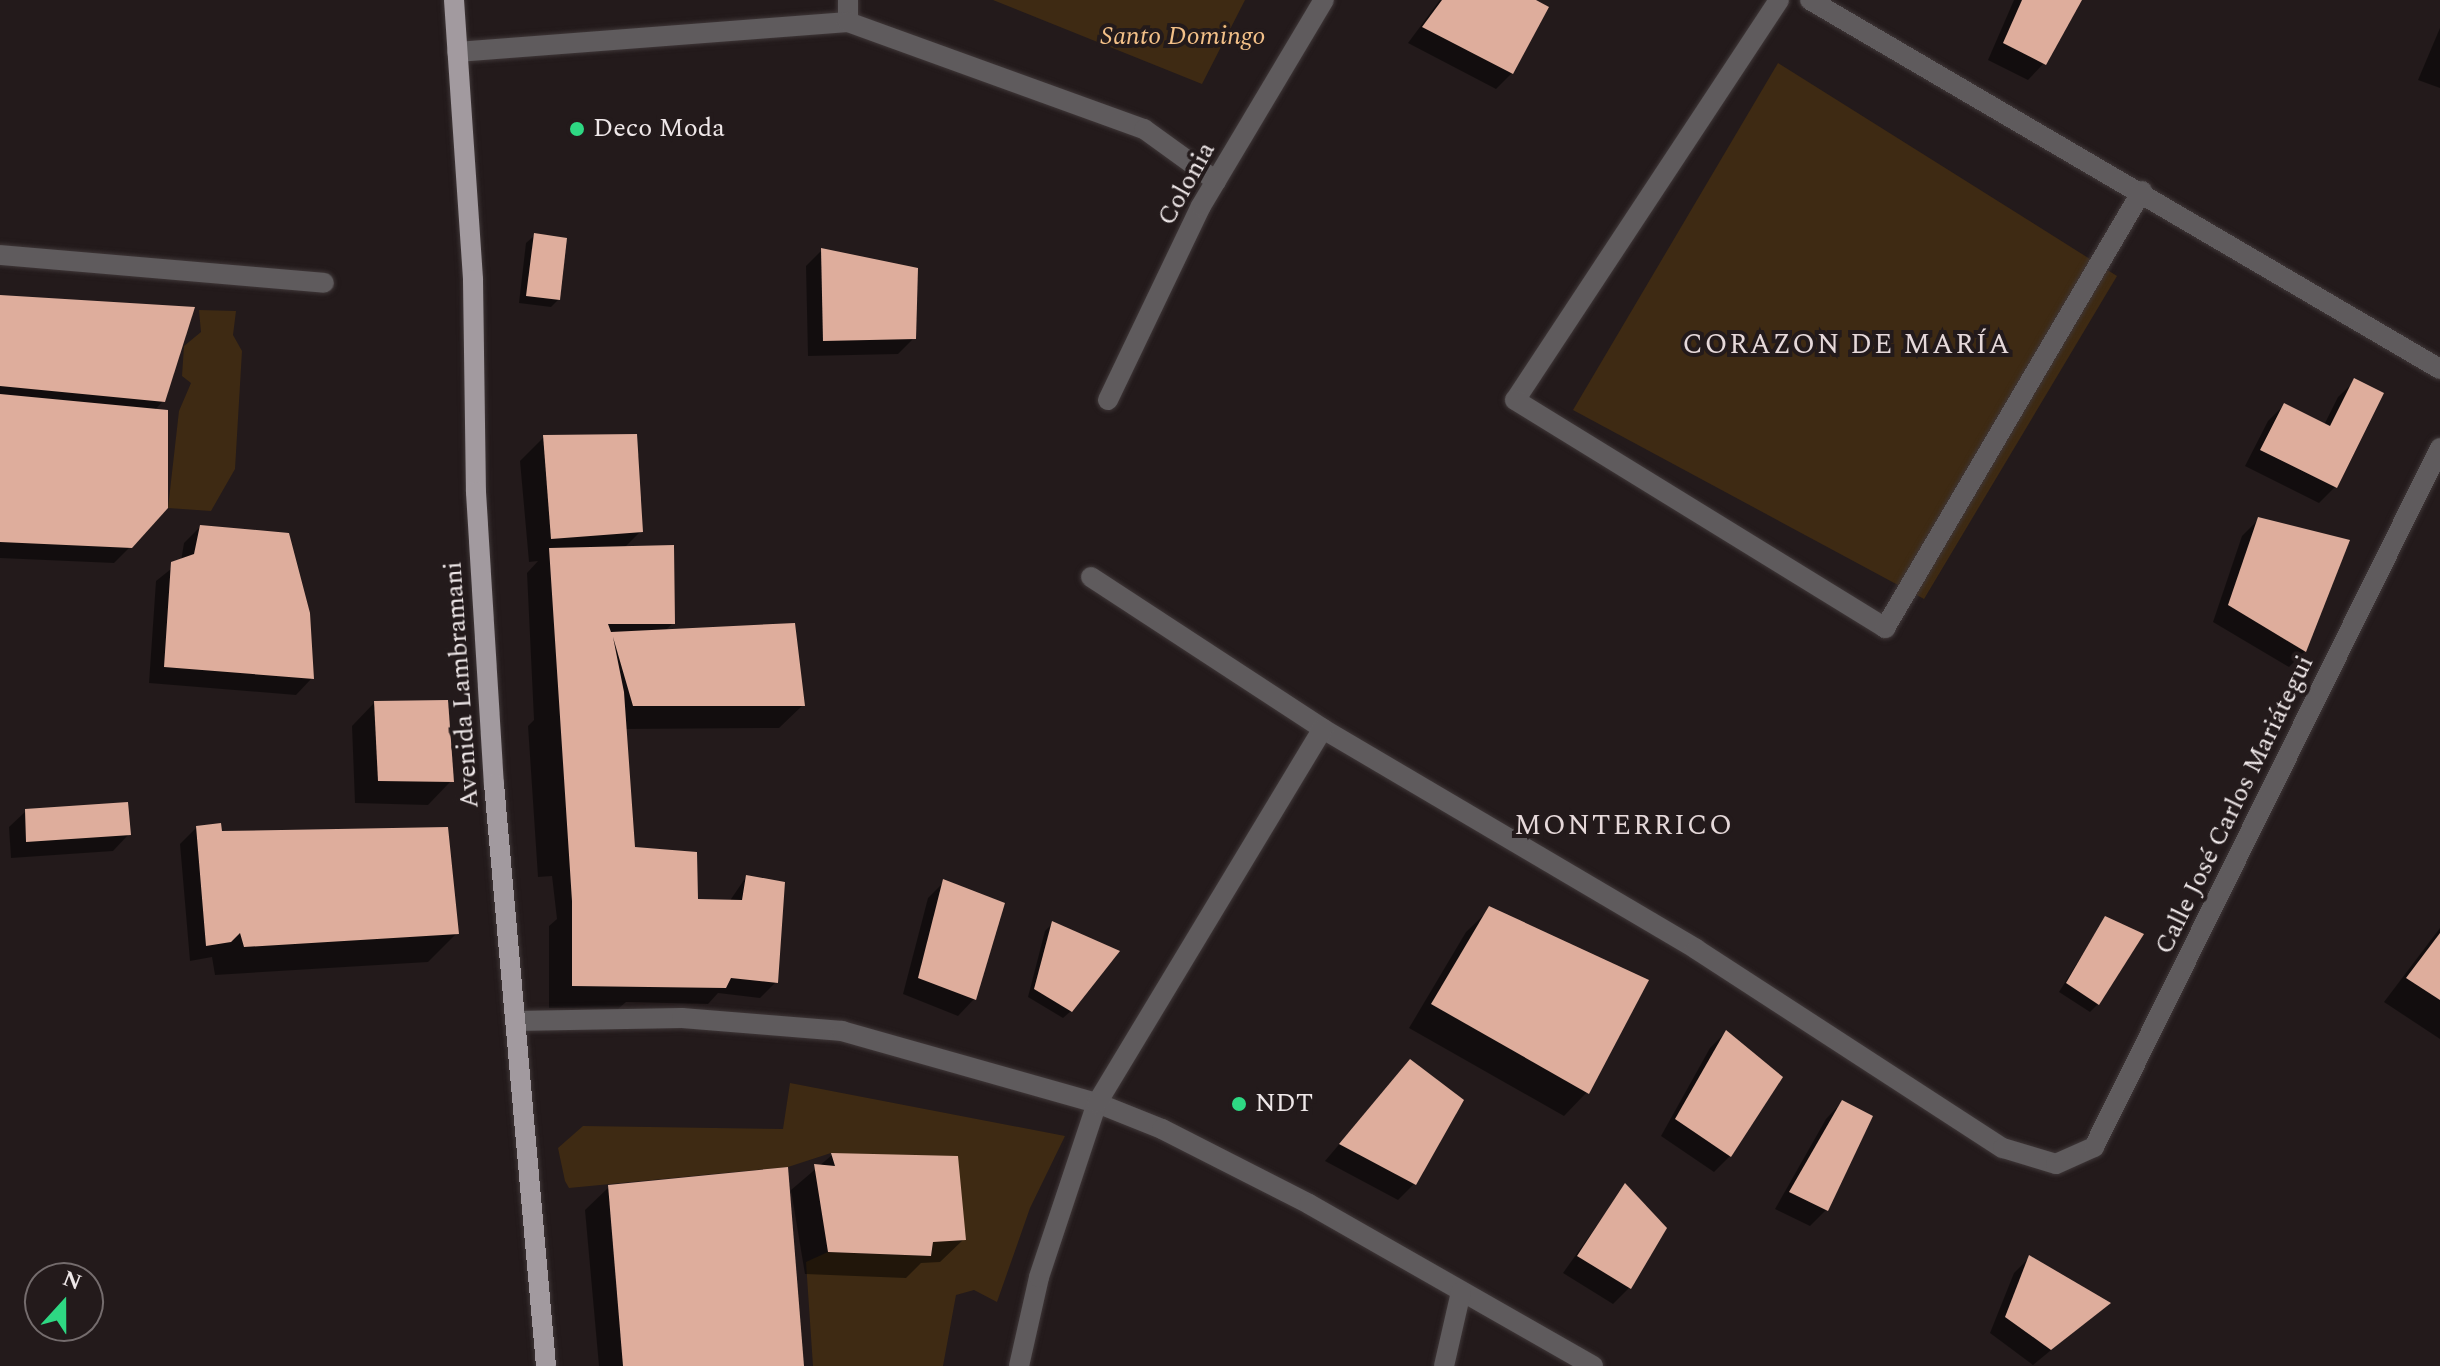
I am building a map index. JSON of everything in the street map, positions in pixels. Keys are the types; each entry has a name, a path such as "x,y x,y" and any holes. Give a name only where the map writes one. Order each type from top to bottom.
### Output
{"main road":[{"name":"Avenida Lambramani","path":"454,0 473,280 476,507 515,1021 546,1366"}],"street":[{"path":"848,0 848,22"},
{"name":"Colonia","path":"1108,400 1216,181 1324,0"},
{"path":"1779,0 1515,400 1885,628 2142,191"},
{"path":"1810,0 2142,191 2440,369"},
{"path":"457,52 848,22 1144,129 1216,181"},
{"path":"0,255 324,283"},
{"name":"Calle José Carlos Mariátegui","path":"1323,729 1696,949 2003,1148 2056,1164 2094,1147 2440,448"},
{"path":"1019,1366 1039,1277 1097,1103 1323,729 1091,577"},
{"path":"515,1021 682,1018 842,1031 1097,1103 1162,1129 1309,1204 1593,1366"},
{"path":"1444,1366 1461,1292"}],"green space":[{"name":"Santo Domingo","path":"993,0 1245,0 1202,84"},
{"path":"1778,63 2117,276 1924,599 1573,410"},
{"path":"199,310 236,311 233,335 242,351 235,469 211,511 168,508 179,411 191,383 182,376 184,346 201,332"},
{"path":"790,1083 1065,1136 1030,1208 997,1302 974,1290 956,1295 943,1366 813,1366 806,1262 828,1252 931,1256 933,1242 831,1153 788,1167 569,1188 565,1181 558,1148 583,1126 783,1129"}],"building":[{"path":"1442,0 1536,0 1549,7 1513,74 1422,27"},
{"path":"2022,0 2082,0 2046,65 2003,43"},
{"path":"534,233 567,238 560,300 526,296"},
{"path":"821,248 918,268 916,339 823,341"},
{"path":"0,295 195,307 165,402 0,386"},
{"path":"2354,378 2384,393 2337,488 2260,450 2284,403 2330,426"},
{"path":"0,394 168,410 168,508 132,548 0,542"},
{"path":"637,434 643,532 551,539 543,435"},
{"path":"2258,517 2350,540 2306,652 2228,605"},
{"path":"200,525 289,533 310,613 314,679 164,667 171,562 194,554"},
{"path":"674,545 675,624 608,624 611,632 795,623 805,706 633,706 613,637 624,692 635,847 697,852 698,899 742,900 746,875 785,882 778,983 731,978 726,988 572,986 572,901 549,548"},
{"path":"448,700 454,782 378,781 374,701"},
{"path":"128,802 131,835 26,842 25,809"},
{"path":"221,823 222,831 448,827 459,934 244,947 240,933 231,942 206,946 196,826"},
{"path":"943,879 1005,903 976,1000 918,978"},
{"path":"1489,906 1649,980 1589,1094 1431,1004"},
{"path":"2105,916 2144,934 2099,1005 2066,983"},
{"path":"1052,921 1120,951 1072,1012 1034,989"},
{"path":"2440,933 2440,1000 2406,978"},
{"path":"1726,1030 1783,1077 1731,1157 1675,1119"},
{"path":"1410,1059 1464,1100 1416,1185 1339,1144"},
{"path":"1842,1100 1873,1116 1828,1211 1789,1192"},
{"path":"831,1153 958,1156 966,1240 933,1242 931,1256 828,1252 814,1164 835,1166"},
{"path":"788,1167 804,1366 623,1366 608,1185"},
{"path":"1625,1183 1667,1228 1631,1289 1577,1256"},
{"path":"2029,1255 2111,1303 2051,1350 2005,1317"}],"place":[{"name":"Deco Moda","path":"577,129"},
{"name":"NDT","path":"1239,1104"}],"district":[{"name":"CORAZON DE MARÍA","path":"1847,345"},
{"name":"MONTERRICO","path":"1624,826"}]}
